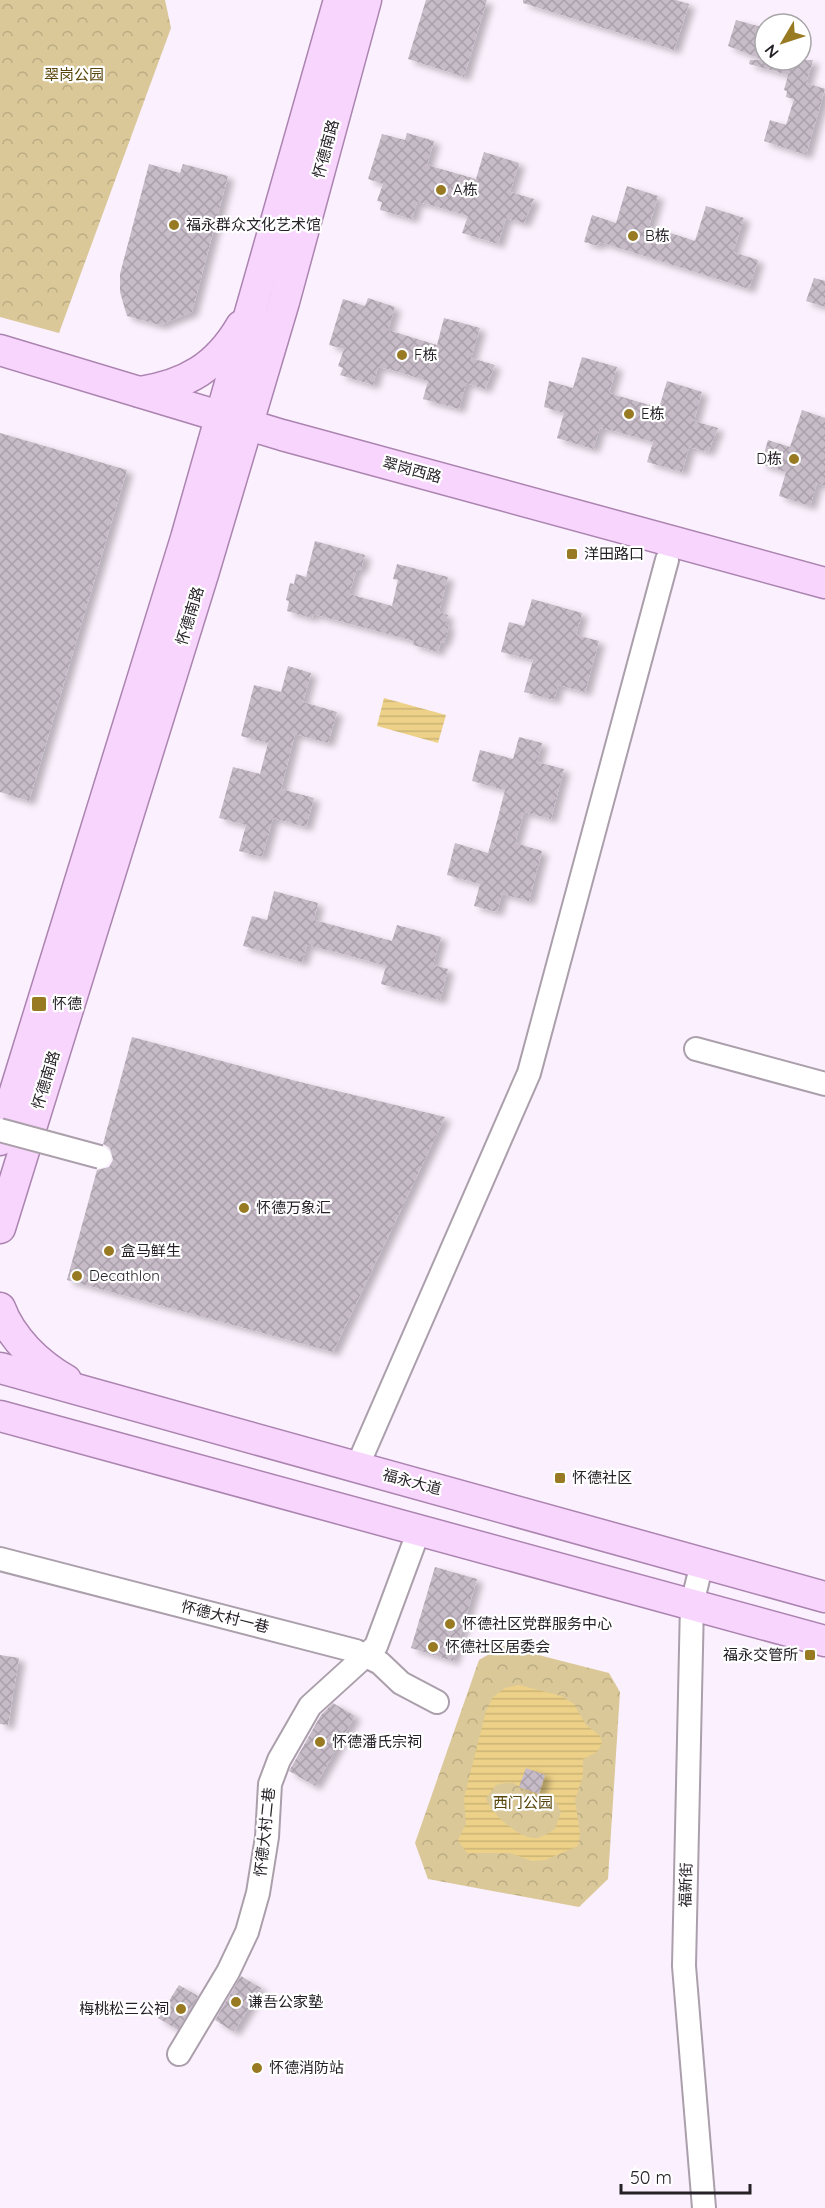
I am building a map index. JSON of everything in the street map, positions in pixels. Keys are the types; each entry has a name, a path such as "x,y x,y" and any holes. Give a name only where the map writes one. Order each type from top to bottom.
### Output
{"main road":[{"name":"怀德南路","path":"0,1228 232,430 255,303 339,0"},
{"name":"怀德南路","path":"0,1140 232,430 366,0"},
{"path":"140,392 168,388 199,373 231,340 255,303"},
{"name":"翠岗西路","path":"0,350 140,392 232,430 667,560 825,604"},
{"name":"翠岗西路","path":"0,371 825,584"},
{"path":"0,1308 14,1334 26,1348 59,1376 89,1393"},
{"name":"福永大道","path":"0,1368 825,1597"},
{"path":"0,1416 825,1641"}],"street":[{"path":"357,1467 529,1073 667,560"},
{"path":"696,1049 825,1084"},
{"path":"0,1130 100,1157"},
{"name":"怀德大村二巷","path":"178,2054 228,1972 247,1932 258,1893 270,1784 279,1760 310,1706 368,1655 381,1633 419,1530"},
{"name":"怀德大村一巷","path":"0,1559 368,1655 401,1683 437,1702"},
{"name":"福新街","path":"702,1563 692,1604 684,1966 704,2208"}],"green space":[{"name":"翠岗公园","path":"0,0 165,0 171,28 59,333 0,317"},
{"name":"西门公园","path":"503,1646 609,1673 620,1692 608,1879 579,1907 428,1879 415,1843 479,1660"}],"shaded area":[{"path":"384,698 446,715 438,743 377,726"},
{"path":"519,1685 561,1696 574,1704 586,1725 600,1736 602,1743 597,1752 583,1759 583,1776 575,1800 580,1834 578,1846 545,1860 532,1861 510,1853 467,1853 458,1840 466,1824 464,1798 486,1711 493,1697 505,1688","holes":["513,1783 537,1797 553,1797 561,1812 555,1829 537,1838 530,1837 522,1835 499,1818 486,1798 496,1785"]}],"building":[{"path":"426,0 487,0 464,77 408,59"},
{"path":"523,0 676,0 689,4 674,50 523,3"},
{"path":"736,20 753,25 753,56 728,46"},
{"path":"777,72 809,72 806,83 825,89 806,155 764,141 770,120 786,125 794,99 786,97 787,91 784,90 788,75"},
{"name":"A栋","path":"407,133 434,141 427,165 476,179 484,152 519,163 510,192 534,199 524,223 506,218 498,244 462,233 468,216 431,205 417,202 412,219 380,210 382,202 377,201 383,184 368,179 382,134 405,140"},
{"name":"福永群众文化艺术馆","path":"149,164 180,173 183,164 228,176 192,312 160,325 127,316 120,292 120,274"},
{"name":"B栋","path":"627,186 658,196 649,226 695,241 706,206 744,218 733,252 758,260 749,289 600,242 598,246 584,242 592,215 616,223"},
{"path":"814,278 825,281 825,307 806,301"},
{"name":"F栋","path":"368,298 395,307 388,330 437,345 444,318 480,328 471,358 495,365 485,389 466,383 459,409 423,399 428,381 392,370 378,367 373,385 340,375 343,368 338,366 344,349 329,345 343,299 365,306"},
{"name":"E栋","path":"582,357 617,367 609,393 659,408 667,381 702,392 694,421 718,428 708,452 689,447 682,472 647,462 653,442 614,431 600,428 593,449 557,438 564,413 544,407 549,381 573,388"},
{"name":"D栋","path":"802,410 825,418 825,486 817,483 810,506 779,496 786,472 761,464 768,440 790,447"},
{"path":"0,433 127,470 29,801 0,792"},
{"path":"315,541 365,555 361,570 357,569 349,594 392,606 398,580 393,579 397,564 448,577 439,612 448,615 445,625 449,626 444,643 441,642 438,652 413,645 414,641 313,614 312,618 287,611 289,601 286,600 290,583 294,584 296,574 306,577"},
{"path":"532,599 582,613 576,635 599,641 585,692 558,685 554,700 524,692 533,660 501,652 509,622 524,626"},
{"path":"288,666 311,673 303,702 337,712 328,743 295,734 281,789 314,798 306,827 273,818 262,857 239,851 246,825 219,818 233,767 260,774 268,743 241,736 254,685 281,692"},
{"path":"519,737 542,743 537,762 564,769 551,819 524,812 515,843 542,851 529,901 502,894 497,912 474,906 480,884 447,875 455,843 488,853 497,821 505,790 472,781 480,750 513,759"},
{"path":"274,891 318,903 314,920 392,941 397,925 441,937 433,965 448,969 440,1000 381,984 386,966 347,955 307,945 302,962 243,946 252,916 267,920"},
{"name":"怀德万象汇","path":"132,1037 296,1081 445,1117 333,1352 67,1280 97,1170 109,1167 113,1160 110,1148 103,1144"},
{"path":"435,1567 477,1579 453,1661 411,1648"},
{"path":"0,1655 19,1658 8,1725 0,1724"},
{"name":"怀德潘氏宗祠","path":"333,1703 355,1716 315,1786 289,1771 321,1715"},
{"path":"526,1768 545,1775 539,1794 519,1787"},
{"name":"谦吾公家塾","path":"241,1976 261,1988 234,2032 215,2020"},
{"name":"梅桃松三公祠","path":"179,1985 198,1996 178,2030 158,2018"}],"place":[{"name":"A栋","path":"441,190"},
{"name":"福永群众文化艺术馆","path":"174,225"},
{"name":"B栋","path":"633,236"},
{"name":"F栋","path":"402,355"},
{"name":"E栋","path":"629,414"},
{"name":"D栋","path":"794,459"},
{"name":"洋田路口","path":"572,554"},
{"name":"怀德","path":"39,1004"},
{"name":"怀德万象汇","path":"244,1208"},
{"name":"盒马鲜生","path":"109,1251"},
{"name":"Decathlon","path":"77,1276"},
{"name":"怀德社区","path":"560,1478"},
{"name":"怀德社区党群服务中心","path":"450,1624"},
{"name":"怀德社区居委会","path":"433,1647"},
{"name":"福永交管所","path":"810,1655"},
{"name":"怀德潘氏宗祠","path":"320,1742"},
{"name":"谦吾公家塾","path":"236,2002"},
{"name":"梅桃松三公祠","path":"181,2009"},
{"name":"怀德消防站","path":"257,2068"}]}
